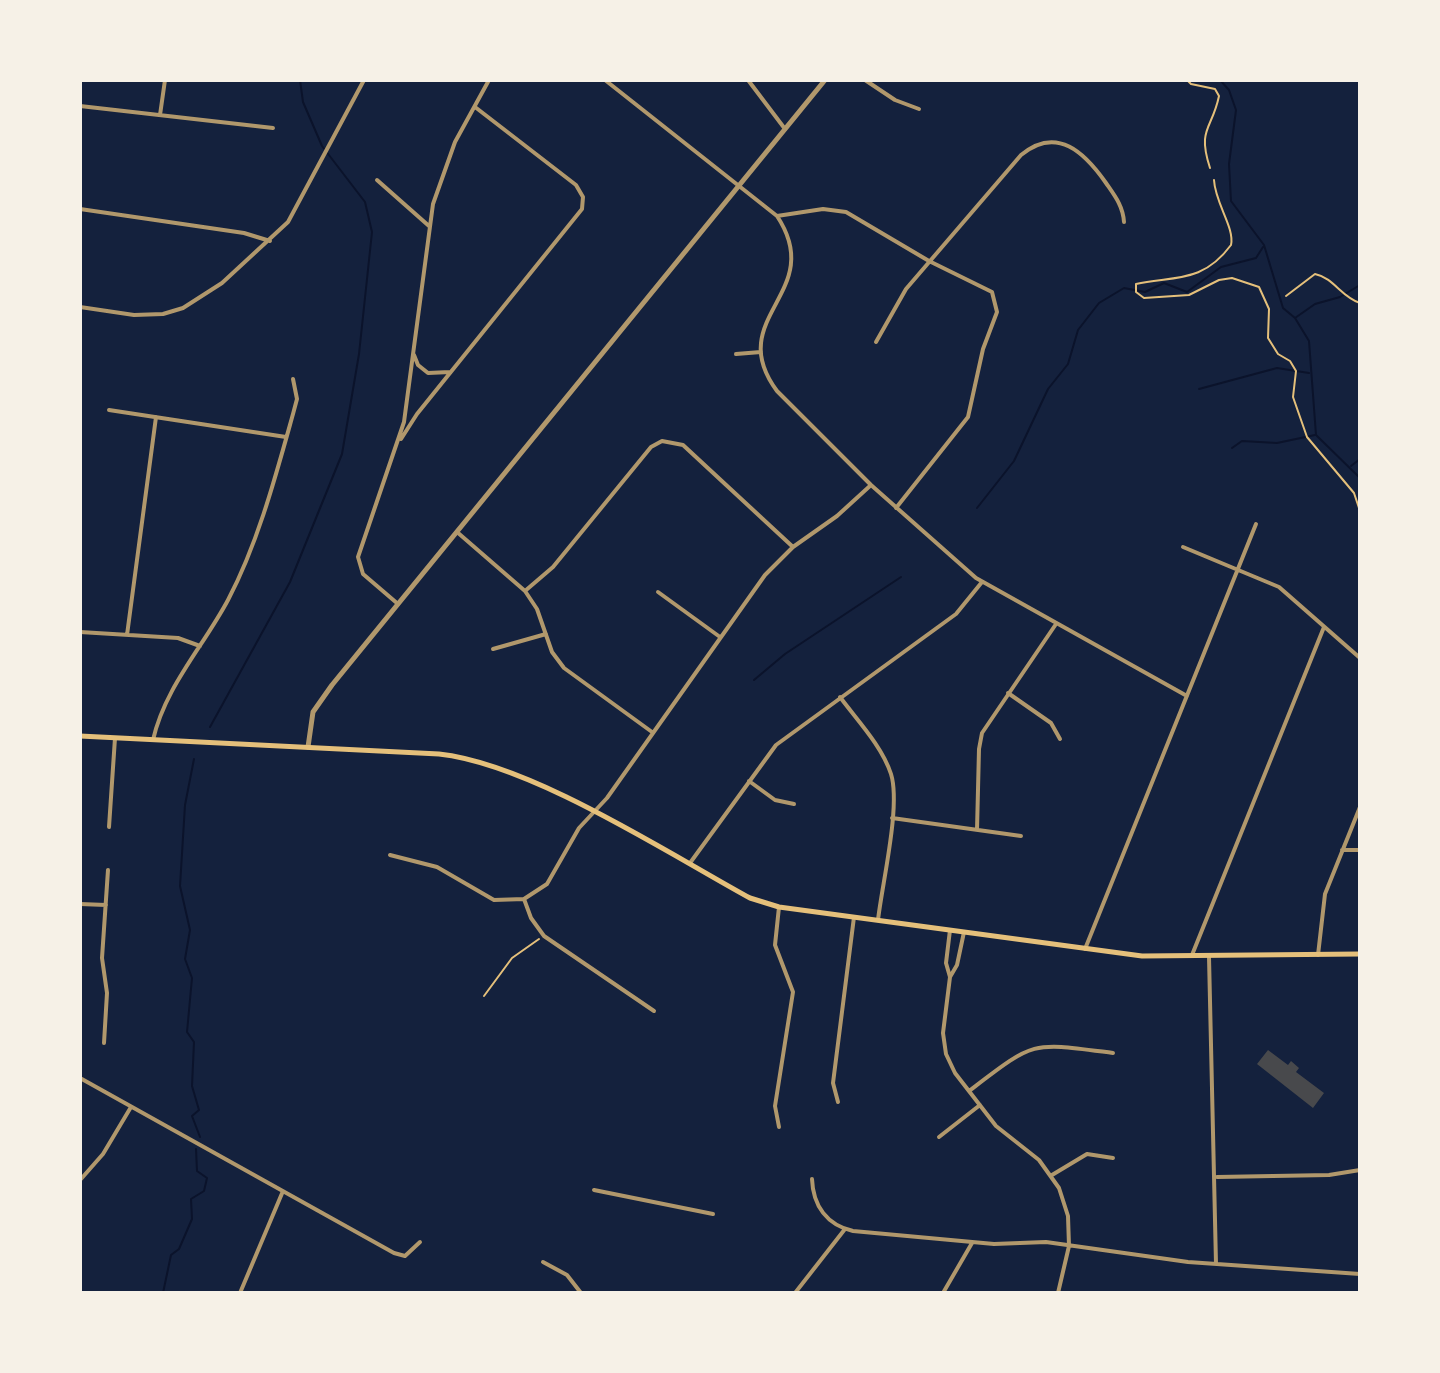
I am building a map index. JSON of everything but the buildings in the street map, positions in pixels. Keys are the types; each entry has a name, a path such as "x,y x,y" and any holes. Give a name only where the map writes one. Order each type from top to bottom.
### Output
{"main road":[{"path":"80,736 439,754 467,759 507,771 593,812 750,898 779,907 1142,956 1360,954"}],"street":[{"path":"160,115 165,80"},
{"path":"80,307 142,315 177,311 215,288 270,241 295,212 364,80"},
{"path":"397,449 429,226 447,162 489,80"},
{"path":"605,80 777,216 791,242 792,272 766,321 761,352 767,375 777,391 871,485 982,582 1187,696"},
{"path":"748,80 786,131"},
{"path":"308,747 318,704 825,80"},
{"path":"865,80 895,100 919,109"},
{"path":"80,106 273,128"},
{"path":"398,604 363,574 358,557 397,449 417,414 581,212 583,197 576,185 475,107"},
{"path":"876,342 906,289 929,261 1021,155 1043,143 1062,142 1085,154 1119,201 1124,222"},
{"path":"377,180 429,226"},
{"path":"80,209 244,233 270,241"},
{"path":"777,216 823,209 846,212 929,261 987,287 996,298 997,312 983,349 968,417 896,508"},
{"path":"996,298 1004,294"},
{"path":"736,354 761,352"},
{"path":"413,353 418,365 428,373 441,375 455,368"},
{"path":"153,740 163,704 241,572 297,399 293,379"},
{"path":"109,410 286,437"},
{"path":"127,635 156,417"},
{"path":"525,591 553,567 651,447 662,441 683,445 793,547"},
{"path":"390,855 437,867 494,900 524,899 547,884 579,828 765,575 793,547 837,516 871,485"},
{"path":"1085,949 1256,524"},
{"path":"457,532 525,591 564,668 652,732"},
{"path":"1183,547 1279,587 1360,658"},
{"path":"689,864 785,736 956,614 982,582"},
{"path":"658,592 720,637"},
{"path":"977,830 980,743 987,723 1056,624"},
{"path":"1191,957 1324,627"},
{"path":"80,632 178,638 200,646"},
{"path":"493,649 546,634"},
{"path":"1008,693 1051,723 1060,739"},
{"path":"840,697 890,772 894,793 878,920"},
{"path":"109,827 115,738"},
{"path":"749,781 775,800 794,804"},
{"path":"1318,955 1321,909 1360,807"},
{"path":"892,818 1021,836"},
{"path":"1342,850 1360,850"},
{"path":"104,1043 107,992 102,958 108,870"},
{"path":"524,899 531,918 544,936 654,1011"},
{"path":"80,904 106,905"},
{"path":"779,907 775,945 793,992 775,1106 779,1127"},
{"path":"838,1102 833,1083 854,917"},
{"path":"950,930 946,963 950,977 943,1043 950,1064 1007,1138 1039,1160 1052,1175 1068,1216 1069,1246 1058,1293"},
{"path":"950,977 957,965 964,932"},
{"path":"1209,957 1217,1177 1216,1264"},
{"path":"969,1091 1020,1052 1036,1045 1113,1053"},
{"path":"80,1078 400,1255 409,1253 420,1242"},
{"path":"939,1137 980,1105"},
{"path":"81,1179 103,1154 131,1107"},
{"path":"1052,1175 1087,1154 1113,1158"},
{"path":"1217,1177 1329,1175 1360,1170"},
{"path":"812,1179 817,1206 829,1220 845,1229 972,1243 1029,1241 1216,1264 1360,1274"},
{"path":"594,1190 713,1214"},
{"path":"240,1293 283,1191"},
{"path":"795,1293 845,1229"},
{"path":"943,1293 972,1243"},
{"path":"543,1262 567,1275 581,1293"}],"path":[{"path":"1187,80 1191,84 1215,89 1219,96 1204,129 1204,147 1210,168"},
{"path":"1214,180 1218,208 1232,234 1226,251 1212,264 1185,278 1136,284 1136,292 1151,299 1189,295 1219,280 1232,278 1259,287 1269,309 1268,338 1278,354 1294,364 1293,397 1305,433 1324,462 1348,485 1360,511"},
{"path":"1286,296 1315,274 1328,279 1344,297 1360,303"},
{"path":"484,996 512,958 544,936"}],"waterway":[{"path":"210,727 290,582 342,454 359,354 372,232 365,202 322,146 303,102 300,80"},
{"path":"1220,80 1229,90 1236,110 1229,164 1231,201 1264,245 1283,308 1295,318 1309,341 1316,435 1360,478"},
{"path":"977,508 1014,461 1048,389 1068,364 1078,330 1099,303 1124,288 1145,292 1164,283 1187,292 1221,267 1256,258 1263,247"},
{"path":"1295,318 1315,304 1340,297 1360,285"},
{"path":"1199,389 1277,368 1309,373"},
{"path":"1232,448 1242,441 1277,443 1315,435"},
{"path":"1351,466 1360,459"},
{"path":"754,680 785,654 901,577"},
{"path":"194,759 185,805 180,886 190,930 185,959 192,978 187,1032 194,1042 192,1086 199,1110 192,1116 200,1137"},
{"path":"163,1293 171,1255 179,1249 192,1219 191,1199 204,1191 207,1178 197,1171 196,1149"}]}
